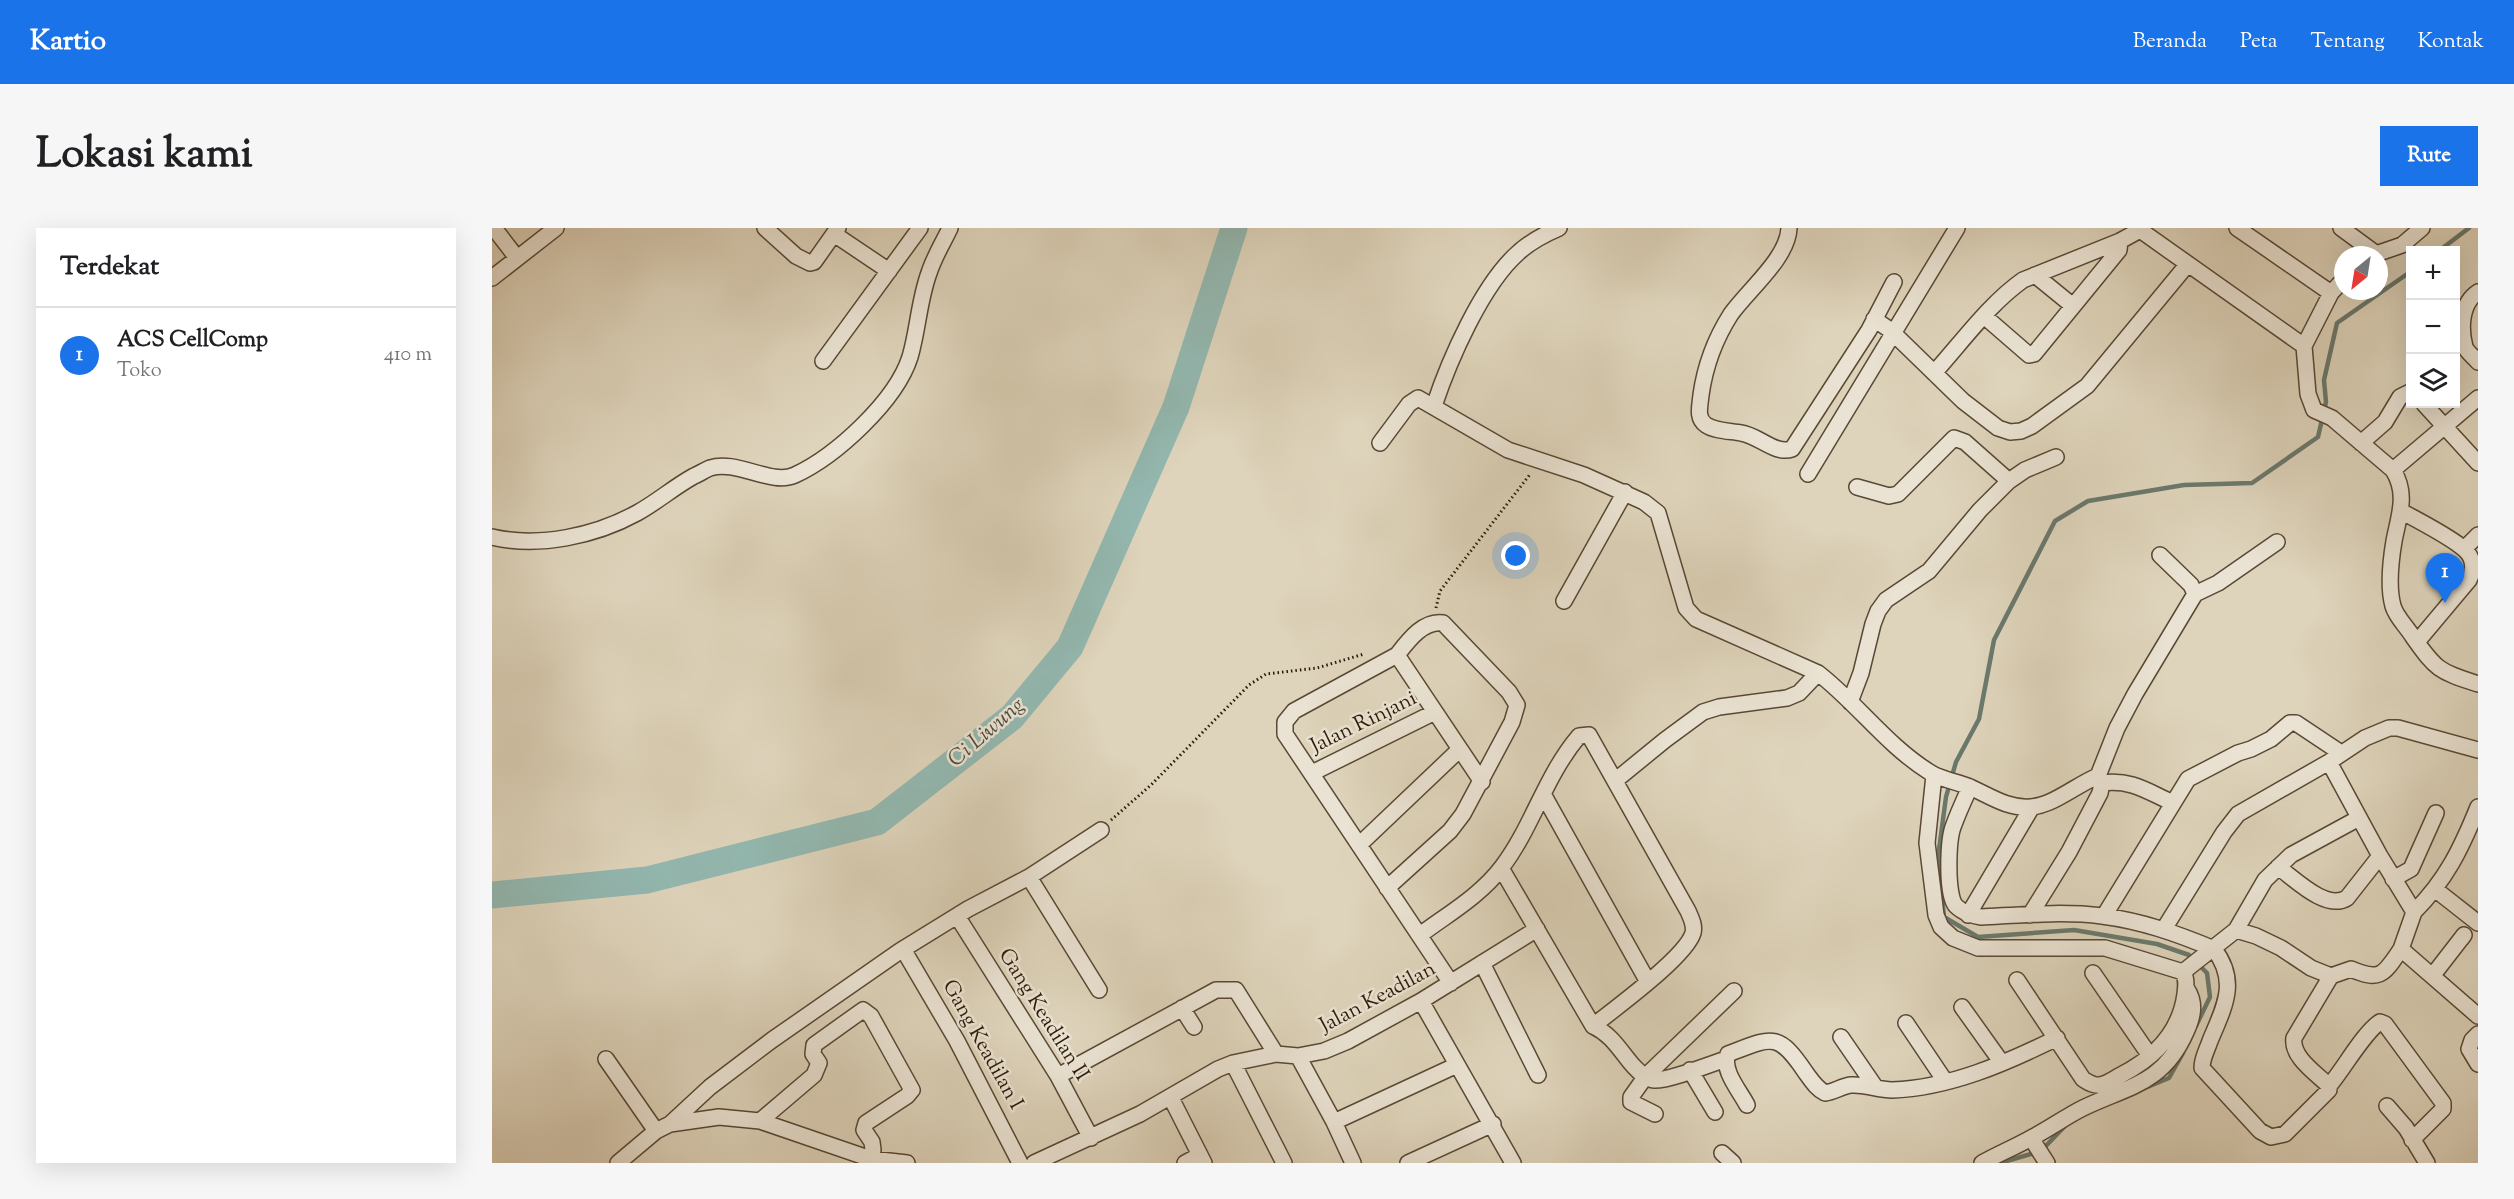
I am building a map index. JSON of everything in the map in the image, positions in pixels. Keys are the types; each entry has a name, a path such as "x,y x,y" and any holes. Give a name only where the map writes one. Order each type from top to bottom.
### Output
{"street":[{"path":"494,228 517,258"},
{"path":"492,278 556,228"},
{"path":"765,228 796,256 810,263 814,262 836,231 889,271"},
{"path":"823,361 920,228"},
{"path":"492,537 507,541 538,541 579,535 607,527 636,514 711,467 731,466 778,477 792,476 824,458 871,417 899,380 911,352 929,273 950,228"},
{"path":"1434,406 1446,369 1459,342 1500,274 1519,251 1559,228"},
{"path":"1789,228 1786,245 1731,314 1715,344 1703,383 1699,414 1704,424 1712,428 1749,434 1786,452 1792,449 1957,228"},
{"path":"2237,228 2331,293"},
{"path":"2341,228 2364,246"},
{"path":"2388,249 2402,244 2422,228"},
{"path":"1934,373 2011,288 2035,275 2120,241 2140,229 2187,265 2304,346"},
{"path":"1984,316 2030,356 2034,354 2119,250 2120,241"},
{"path":"1884,327 1963,401 1998,428 2010,432 2021,431 2032,426 2087,386 2187,265"},
{"path":"2035,275 2073,306"},
{"path":"1808,474 1884,327 1894,282"},
{"path":"2334,290 2304,346 2308,394 2314,410 2332,418 2393,470 2400,480 2403,498 2394,543 2392,597 2395,611 2432,663 2439,669 2478,684"},
{"path":"2478,292 2470,297 2465,305 2463,331 2465,348 2478,362"},
{"path":"2361,443 2385,422 2400,397 2406,394"},
{"path":"1380,443 1415,398 1434,406 1508,450 1625,492 1644,502 1658,513 1686,608 1696,619 1818,672 1902,754 1937,776 1964,785 2006,804 2032,807 2100,780 2129,782 2173,803"},
{"path":"2393,470 2478,398"},
{"path":"2428,408 2478,463"},
{"path":"1857,487 1889,496 1898,494 1953,438 1965,442 2009,481"},
{"path":"1850,702 1862,674 1878,611 1886,600 1929,571 1980,510 2009,481 2025,470 2056,457"},
{"path":"1564,601 1625,492"},
{"path":"2401,511 2464,549 2472,564 2469,580 2417,642"},
{"path":"2464,549 2478,535"},
{"path":"2030,915 2069,852 2100,794 2100,780 2117,728 2195,594 2218,583 2277,542"},
{"path":"2160,555 2191,585 2195,594"},
{"path":"1387,888 1450,831 1482,782 1512,722 1517,705 1509,692 1449,627 1435,622 1428,624 1396,655 1294,711 1288,717 1284,728 1285,734 1312,773 1387,888 1451,983"},
{"path":"1396,655 1482,782"},
{"path":"1616,780 1703,712 1787,698 1799,693 1818,672"},
{"name":"Jalan Rinjani","path":"1312,773 1435,712"},
{"path":"2104,916 2188,779 2271,739 2290,723 2296,723 2335,758 2359,818 2414,912"},
{"path":"2164,929 2224,832 2238,814 2365,738 2398,728 2478,750"},
{"path":"1420,935 1476,894 1501,868 1518,842 1562,756 1579,736 1584,734 1593,739 1688,911 1693,925 1688,942 1648,982 1593,1026"},
{"path":"1359,845 1460,749"},
{"path":"1937,776 1927,843 1936,915 1941,927 1953,938 1978,948 2105,948 2186,975"},
{"path":"1964,785 1952,829 1950,852 1950,893 1954,904 1968,915 1982,917 2080,914 2104,916 2164,929 2212,950 2224,963 2228,984 2226,1002 2202,1068 2260,1131 2271,1137 2285,1134 2328,1093 2329,1086 2351,1059 2372,1027 2380,1022 2385,1024 2443,1103 2443,1109 2412,1140"},
{"path":"1543,794 1648,982"},
{"path":"1968,915 2032,807"},
{"path":"2329,1086 2297,1054 2293,1044 2294,1038 2331,976 2351,969 2366,976 2381,974 2387,970 2401,948 2414,912 2436,890 2453,862 2478,807"},
{"path":"2393,879 2411,869 2436,813"},
{"path":"2017,980 2083,1079 2101,1085 2150,1056 2171,1035 2179,1022 2186,975 2236,930 2265,880 2291,855 2359,818"},
{"path":"618,1163 745,1060 903,949 957,916 1029,877 1101,830"},
{"path":"2278,867 2322,897 2332,901 2341,901 2347,898 2380,856"},
{"path":"1501,868 1593,1026 1606,1031 1629,1060 1646,1076 1654,1080 1726,1059"},
{"path":"1029,877 1099,990"},
{"path":"2436,890 2478,923"},
{"name":"Gang Keadilan II","path":"957,916 1058,1076 1091,1138"},
{"name":"Jalan Keadilan","path":"1034,1163 1091,1138 1233,1063 1276,1054 1298,1056 1348,1041 1421,1001 1537,929"},
{"path":"2236,930 2256,936 2281,948 2310,968 2331,976"},
{"path":"2433,975 2464,935 2461,939"},
{"path":"2401,948 2478,1016"},
{"name":"Gang Keadilan I","path":"903,949 971,1066 1020,1163"},
{"path":"1482,963 1538,1075"},
{"path":"2093,973 2150,1056"},
{"path":"1982,1163 2033,1142 2084,1108 2135,1087 2165,1065 2181,1044 2193,1010 2193,998 2186,975"},
{"path":"1058,1076 1216,990 1236,990 1276,1054"},
{"path":"1654,1114 1630,1099 1646,1076 1734,991"},
{"path":"1421,1001 1513,1163"},
{"path":"1962,1007 2002,1063"},
{"path":"1182,1008 1194,1028"},
{"path":"760,1121 814,1075 819,1063 813,1053 814,1045 863,1010 871,1016 912,1090 907,1096 870,1120 864,1127 872,1142 871,1159"},
{"path":"1906,1023 1945,1081"},
{"path":"2478,1035 2472,1040 2469,1049 2478,1064"},
{"path":"1841,1038 1876,1088"},
{"path":"1747,1105 1727,1069 1726,1059 1728,1054 1772,1040 1784,1044 1795,1054 1817,1089 1825,1093 1849,1085 1904,1089 1945,1081 2002,1063 2057,1038"},
{"path":"1298,1056 1334,1122 1353,1163"},
{"path":"606,1059 663,1128"},
{"path":"1233,1063 1284,1163"},
{"path":"1334,1122 1457,1065"},
{"path":"1690,1070 1716,1112"},
{"path":"1170,1098 1202,1159 1185,1163"},
{"path":"2387,1106 2406,1128 2427,1163"},
{"path":"663,1128 718,1117 760,1121 871,1159 907,1163"},
{"path":"1408,1163 1427,1159 1492,1124"},
{"path":"2033,1142 2047,1163"}],"path":[{"path":"1435,622 1436,604 1440,591 1541,460"},
{"path":"1101,830 1151,785 1249,685 1266,674 1317,668 1373,652"}],"waterway":[{"name":"Ci Liwung","path":"492,895 647,880 877,822 1012,717 1070,647 1176,407 1234,228"},
{"path":"2445,246 2469,228"},
{"path":"2196,1026 2210,997 2207,973 2189,955 2157,944 2074,930 1978,937 1944,917 1938,857 1946,797 1956,762 1979,719 1994,640 2055,521 2088,501 2184,485 2252,483 2318,437 2326,402 2324,380 2337,323 2406,275"},
{"path":"2145,1088 2169,1078 2183,1053"},
{"path":"2000,1163 2041,1151 2065,1126"}],"place":[{"name":"ACS CellComp","path":"2445,603"}]}
